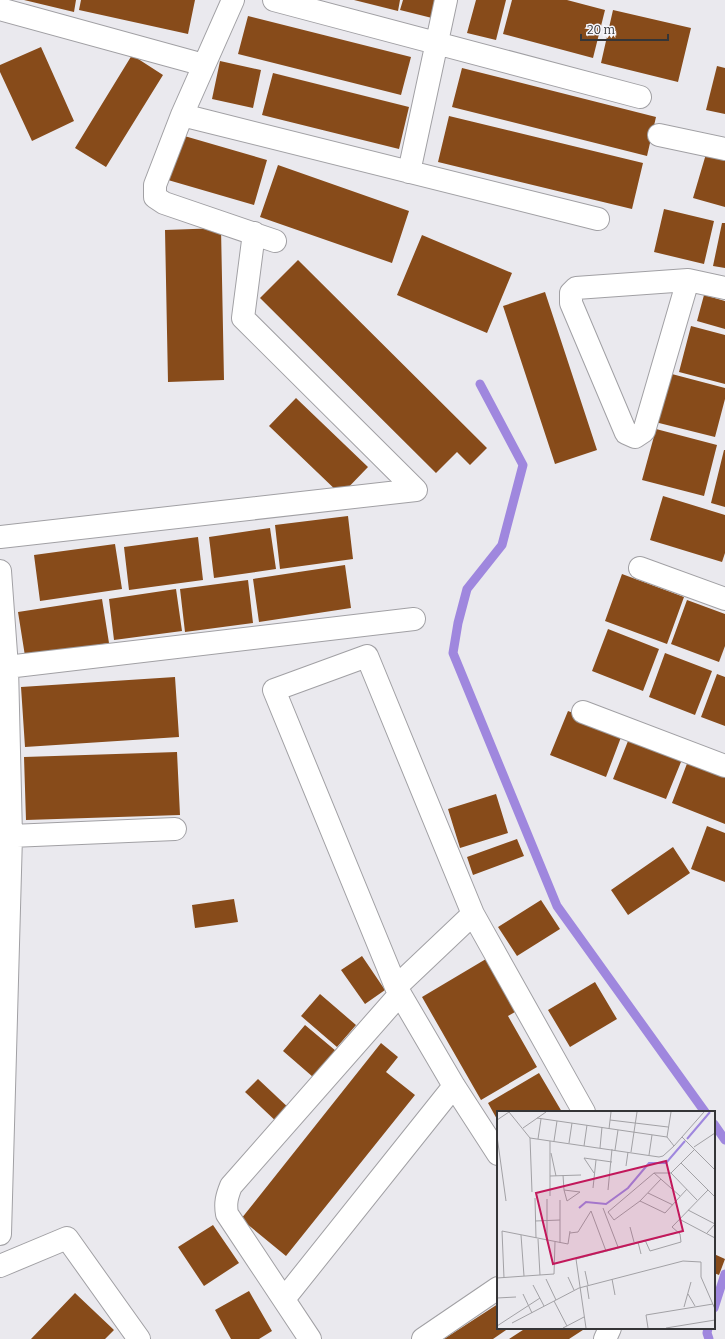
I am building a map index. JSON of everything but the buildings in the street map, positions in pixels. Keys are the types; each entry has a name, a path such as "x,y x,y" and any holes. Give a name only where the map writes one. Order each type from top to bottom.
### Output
{"street":[{"path":"233,0 182,115 155,186 155,197 164,203 275,241"},
{"path":"274,0 640,97"},
{"path":"409,172 446,0"},
{"path":"0,9 204,65"},
{"path":"182,115 598,218"},
{"path":"659,135 725,149"},
{"path":"0,537 416,490 243,318 254,233"},
{"path":"688,280 644,431 635,436 626,433 571,303 571,293 576,288 688,280 725,288"},
{"path":"640,568 725,599"},
{"path":"0,571 7,667 11,836 5,872 0,1234"},
{"path":"7,667 414,619"},
{"path":"497,1152 454,1086 398,990 274,690 367,656 473,914 583,1111"},
{"path":"583,712 725,766"},
{"path":"11,836 175,829"},
{"path":"310,1339 226,1214 226,1204 231,1186 398,990 473,914"},
{"path":"284,1299 454,1086"},
{"path":"0,1266 67,1238 132,1336"},
{"path":"423,1339 497,1289"},
{"path":"605,1339 610,1329"}],"waterway":[{"path":"480,384 523,465 502,545 467,589 458,623 453,653 557,906 704,1111"},
{"path":"715,1125 725,1140"},
{"path":"715,1305 725,1274"},
{"path":"708,1329 707,1333 709,1339"}]}
